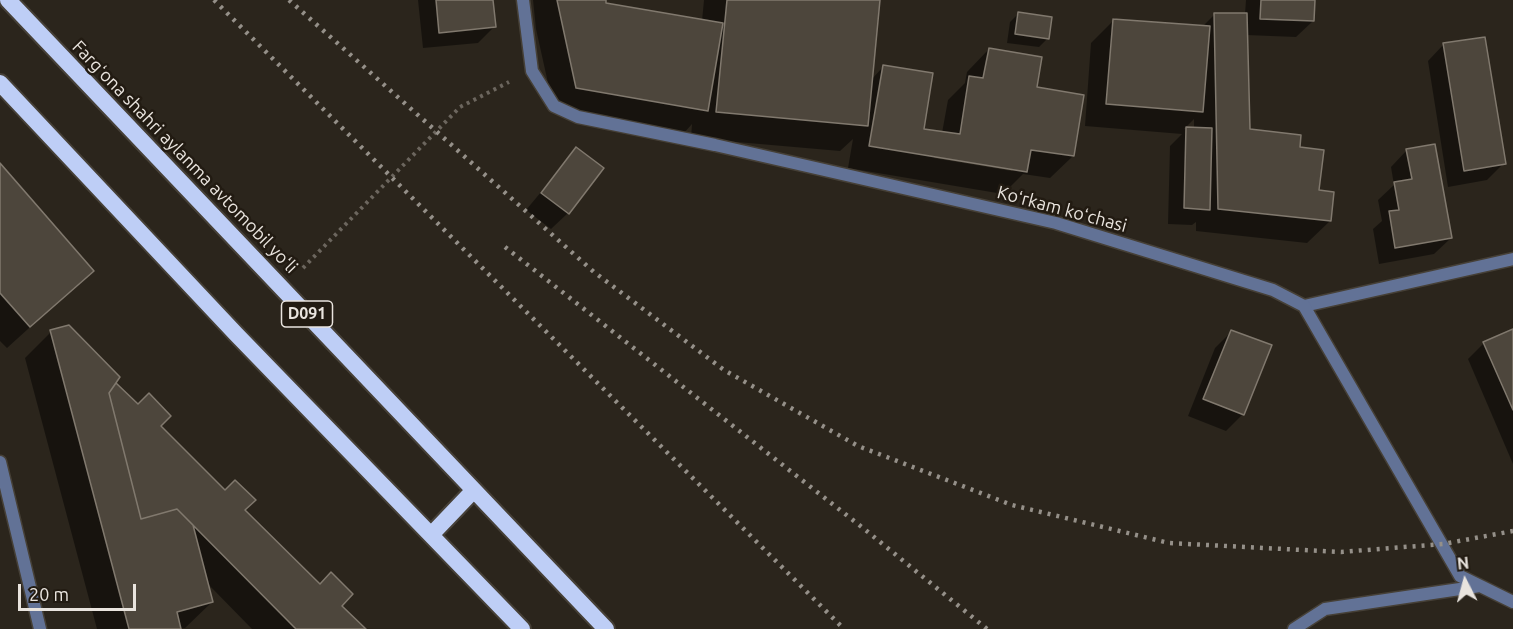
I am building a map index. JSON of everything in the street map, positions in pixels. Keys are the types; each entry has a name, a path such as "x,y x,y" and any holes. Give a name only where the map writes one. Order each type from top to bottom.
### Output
{"highway":[{"name":"Fargʻona shahri aylanma avtomobil yoʻli","path":"8,0 606,629"},
{"path":"0,83 236,334 522,629"},
{"path":"431,535 473,491"}],"street":[{"name":"Koʻrkam koʻchasi","path":"523,0 532,71 554,106 578,117 715,145 1056,223 1273,290 1304,306"},
{"path":"1513,259 1304,306 1460,576 1513,602"},
{"path":"0,462 40,629"},
{"path":"1294,629 1325,609 1480,586"}],"path":[{"path":"283,288 460,107 532,71"}],"building":[{"path":"436,0 493,0 496,27 439,33"},
{"path":"557,0 606,0 606,3 723,23 708,111 576,88"},
{"path":"727,0 880,0 868,126 716,112"},
{"path":"1261,0 1315,0 1314,21 1260,19"},
{"path":"1018,12 1052,17 1049,39 1015,34"},
{"path":"1214,13 1247,13 1250,129 1301,135 1300,147 1324,150 1319,190 1334,192 1331,221 1218,209"},
{"path":"1113,19 1210,26 1203,112 1106,104"},
{"path":"1485,37 1506,164 1464,171 1443,43"},
{"path":"989,48 1042,57 1037,87 1084,95 1074,156 1031,150 1027,172 869,146 883,65 933,73 924,129 960,134 969,76 983,78"},
{"path":"1186,127 1212,128 1210,210 1184,208"},
{"path":"1435,144 1452,238 1395,248 1389,211 1399,210 1394,182 1412,179 1406,149"},
{"path":"576,147 604,168 569,214 541,193"},
{"path":"0,163 94,271 30,327 0,293"},
{"path":"69,325 120,377 109,393 141,519 177,509 193,525 213,602 177,612 181,629 129,629 50,330"},
{"path":"1513,329 1513,410 1483,342"},
{"path":"1231,330 1272,345 1244,415 1203,399"},
{"path":"116,383 138,404 149,393 171,416 161,426 225,490 235,480 256,500 245,510 320,584 331,572 353,594 342,606 366,629 296,629 177,509 141,519 109,393"}],"railway":[{"path":"214,0 844,629"},
{"path":"289,0 594,272 724,370 858,446 1012,505 1169,543 1341,552 1443,544 1513,531"},
{"path":"505,247 863,528 987,629"}]}
